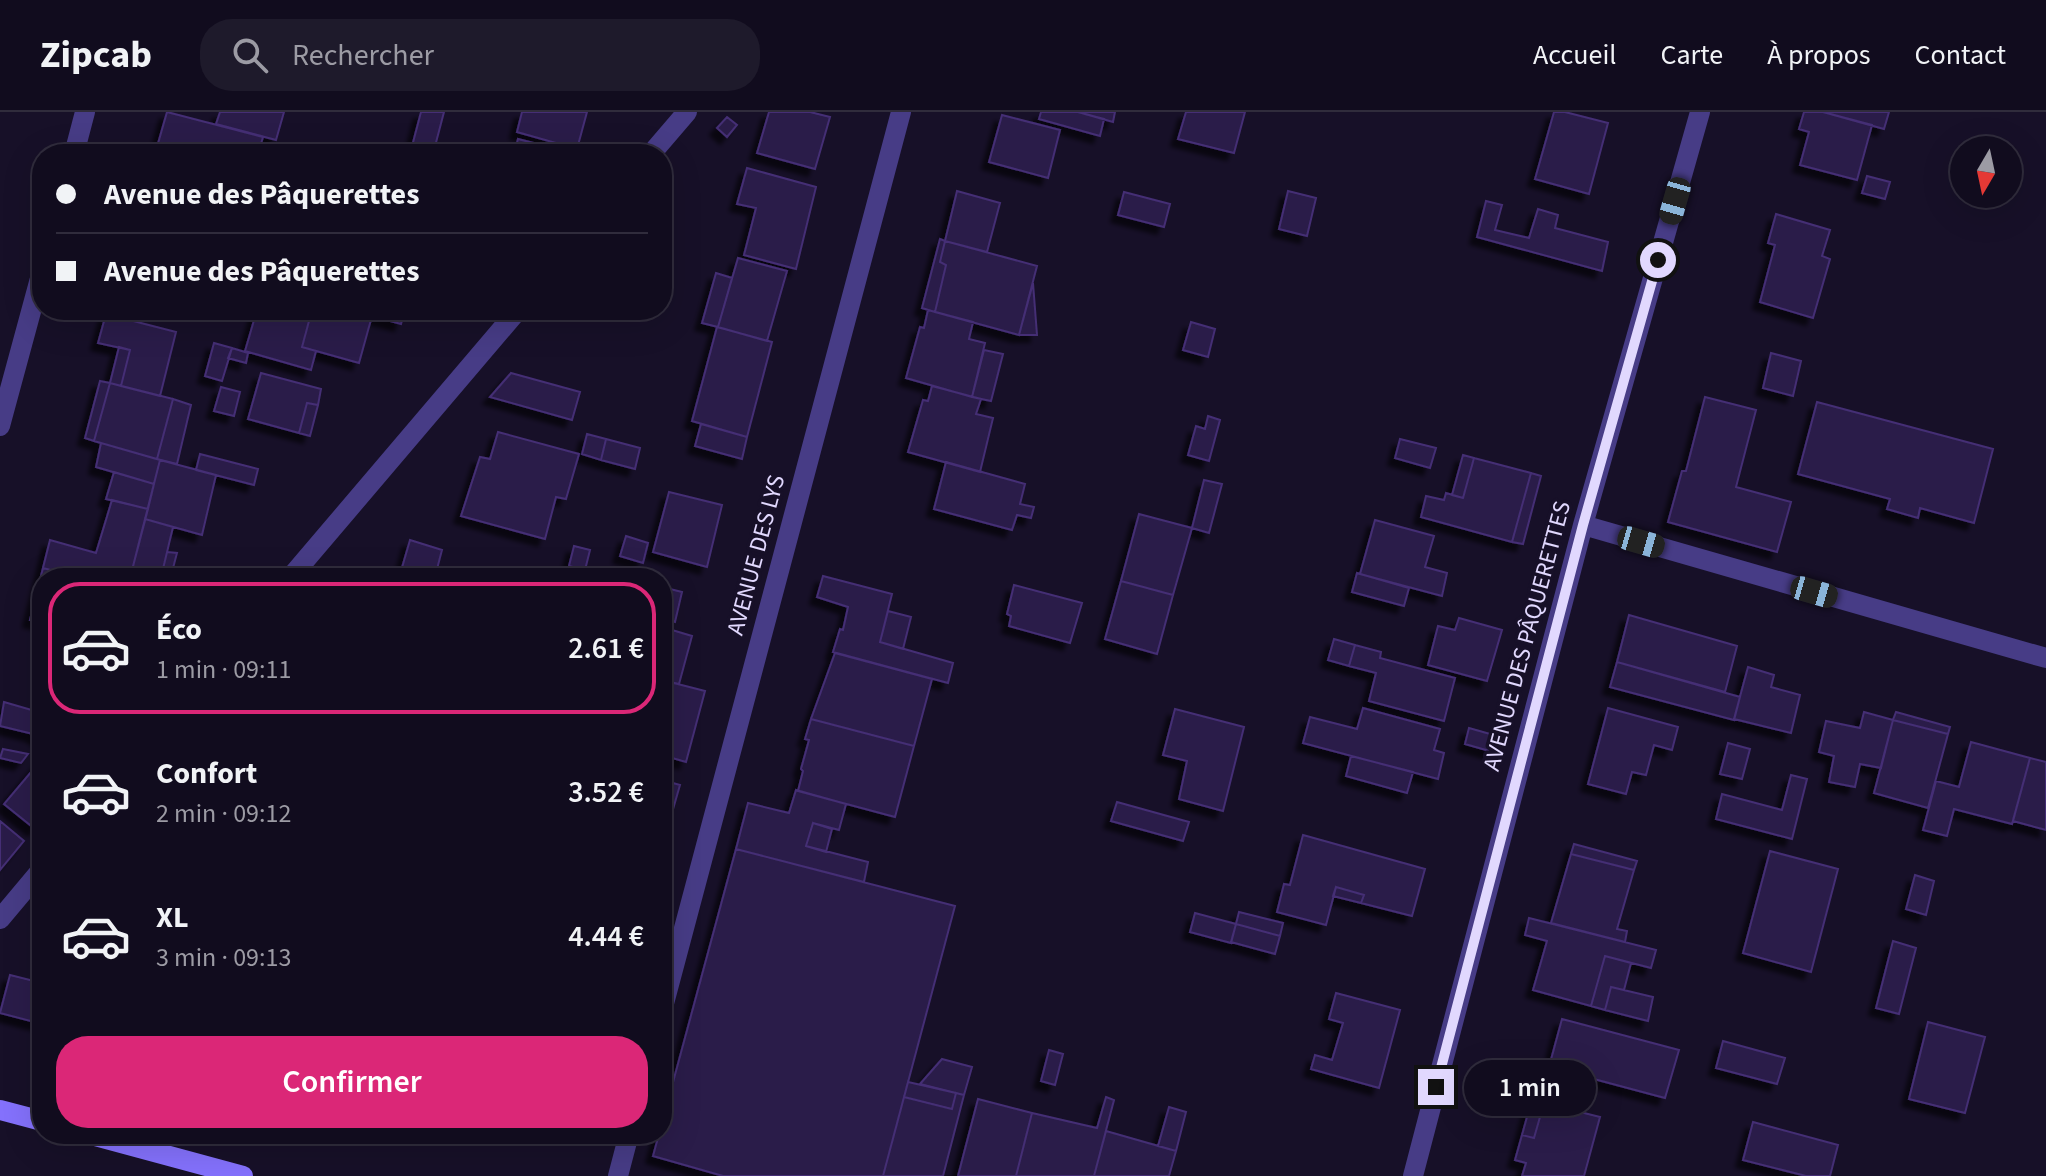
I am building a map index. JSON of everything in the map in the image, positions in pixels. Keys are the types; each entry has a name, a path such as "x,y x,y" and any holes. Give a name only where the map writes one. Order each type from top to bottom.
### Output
{"main road":[{"path":"0,1110 32,1118"},
{"path":"125,1144 243,1176"}],"street":[{"path":"77,144 85,112"},
{"path":"660,144 687,112"},
{"name":"AVENUE DES LYS","path":"672,973 901,112"},
{"name":"AVENUE DES PÂQUERETTES","path":"1413,1176 1583,525 1700,112"},
{"path":"0,426 32,308"},
{"path":"299,568 509,320"},
{"path":"1583,525 2046,658"},
{"path":"0,919 32,881"},
{"path":"618,1176 626,1144"}],"building":[{"path":"167,112 263,137 261,144 158,144"},
{"path":"220,112 284,112 276,140 216,124"},
{"path":"421,112 444,112 436,144 413,144"},
{"path":"522,112 587,112 578,144 559,144 517,132"},
{"path":"769,112 810,112 830,117 815,169 757,153"},
{"path":"1041,112 1078,112 1104,119 1100,136 1039,119"},
{"path":"1078,112 1115,112 1113,122"},
{"path":"1186,112 1245,112 1234,153 1178,139"},
{"path":"1554,112 1608,123 1589,194 1535,179"},
{"path":"1804,112 1823,112 1872,125 1857,180 1800,165 1809,132 1799,129"},
{"path":"1823,112 1889,112 1884,129"},
{"path":"1002,115 1060,130 1048,178 989,162"},
{"path":"727,117 737,125 727,137 717,128"},
{"path":"518,139 538,144 517,144"},
{"path":"747,168 816,187 796,269 744,255 756,208 737,204"},
{"path":"1867,176 1890,182 1885,199 1862,193"},
{"path":"957,191 1000,203 987,252 945,241"},
{"path":"1288,191 1316,198 1307,236 1279,229"},
{"path":"1124,192 1170,204 1164,227 1118,215"},
{"path":"1486,201 1502,205 1495,230 1529,238 1538,209 1558,215 1555,228 1608,242 1602,271 1477,237"},
{"path":"1776,214 1830,230 1822,256 1830,259 1813,318 1760,302 1775,245 1768,243"},
{"path":"940,239 945,241 940,262 946,265 935,312 922,308"},
{"path":"945,241 1037,266 1019,335 935,312 946,265 940,262"},
{"path":"738,258 787,271 767,341 718,327"},
{"path":"716,273 732,278 718,327 702,323"},
{"path":"1033,283 1037,335 1019,335"},
{"path":"928,310 973,322 969,339 985,343 972,397 906,378"},
{"path":"104,320 129,320 176,332 160,396 121,386 130,350 98,343"},
{"path":"254,320 309,320 302,347 316,351 311,370 245,351"},
{"path":"309,320 371,320 359,363 302,347"},
{"path":"1191,322 1215,329 1208,357 1183,350"},
{"path":"717,327 772,342 747,437 692,421"},
{"path":"214,343 232,348 222,381 205,376"},
{"path":"119,347 130,350 121,386 110,383"},
{"path":"232,348 248,353 246,363 228,358"},
{"path":"984,350 1003,354 991,401 972,397"},
{"path":"1771,353 1801,361 1793,396 1763,388"},
{"path":"261,373 321,389 318,405 307,403 299,433 248,419"},
{"path":"511,373 580,392 572,420 490,397"},
{"path":"100,381 110,383 94,441 85,438"},
{"path":"110,383 173,399 157,459 94,441"},
{"path":"932,386 981,399 976,414 993,418 980,472 908,452 923,400 928,401"},
{"path":"221,387 240,392 234,416 214,411"},
{"path":"1705,397 1756,410 1736,487 1791,502 1777,552 1668,522 1682,471 1686,471"},
{"path":"173,399 191,405 177,464 157,459"},
{"path":"1817,402 1993,449 1974,523 1920,508 1918,518 1887,509 1890,499 1798,474"},
{"path":"307,403 318,405 310,436 299,433"},
{"path":"1208,416 1220,420 1209,461 1188,455 1196,426 1205,429"},
{"path":"701,424 747,437 742,459 695,446"},
{"path":"498,432 579,454 566,499 556,497 545,539 461,516 480,457 490,459"},
{"path":"587,434 606,439 601,460 582,454"},
{"path":"606,439 640,448 635,469 601,460"},
{"path":"1400,439 1436,448 1430,468 1395,458"},
{"path":"101,443 160,460 154,484 96,467"},
{"path":"200,454 258,469 254,485 196,470"},
{"path":"1463,455 1474,458 1463,498 1452,495"},
{"path":"1474,458 1531,473 1512,542 1421,517 1426,496 1444,500 1446,493 1463,498"},
{"path":"160,460 216,475 202,535 145,519"},
{"path":"946,462 1025,484 1020,504 1034,507 1031,518 1017,515 1012,530 934,509"},
{"path":"114,472 154,484 148,509 106,499"},
{"path":"1531,473 1541,476 1523,544 1512,542"},
{"path":"1204,480 1222,484 1209,533 1192,528"},
{"path":"669,492 722,505 707,567 653,552"},
{"path":"112,500 148,509 133,568 43,568 50,540 96,553"},
{"path":"1139,514 1192,528 1173,595 1121,581"},
{"path":"145,519 173,527 163,568 133,568"},
{"path":"1375,520 1434,536 1425,567 1447,573 1442,596 1360,574"},
{"path":"626,536 648,543 643,563 620,556"},
{"path":"410,540 442,550 437,568 402,568"},
{"path":"574,546 590,550 586,568 569,566"},
{"path":"167,552 177,553 173,568 163,568"},
{"path":"1357,573 1409,588 1404,606 1352,592"},
{"path":"823,576 892,594 880,642 953,663 948,683 833,652 840,629 843,630 848,607 817,597"},
{"path":"1121,581 1173,595 1157,654 1105,639"},
{"path":"1014,585 1082,603 1070,643 1009,626 1011,616 1007,614"},
{"path":"672,590 682,592 675,622 672,621"},
{"path":"888,611 911,617 903,649 880,642"},
{"path":"1629,615 1737,646 1725,692 1617,662"},
{"path":"1459,618 1502,630 1487,681 1428,665 1438,626 1455,630"},
{"path":"672,630 692,636 679,684 672,682"},
{"path":"1334,639 1355,645 1349,666 1328,660"},
{"path":"1355,645 1381,652 1380,658 1455,678 1444,721 1369,701 1376,673 1349,666"},
{"path":"835,653 932,679 914,746 811,719"},
{"path":"1617,662 1740,697 1734,720 1610,687"},
{"path":"1748,667 1774,675 1771,687 1800,695 1791,733 1734,719"},
{"path":"672,683 705,691 686,762 672,758"},
{"path":"4,702 32,710 32,734 0,726"},
{"path":"1363,708 1440,729 1434,750 1444,753 1438,779 1303,743 1310,717 1357,729"},
{"path":"1608,708 1678,727 1672,750 1654,745 1646,775 1632,772 1626,794 1588,784"},
{"path":"1175,709 1244,727 1223,811 1179,799 1187,761 1163,755"},
{"path":"1864,712 1893,720 1881,768 1860,764 1855,787 1829,782 1834,756 1819,752 1826,721 1860,728"},
{"path":"1896,712 1950,727 1948,734 1893,720"},
{"path":"811,719 914,746 895,817 798,791"},
{"path":"1893,720 1948,734 1928,808 1874,793"},
{"path":"1469,728 1504,738 1500,754 1465,744"},
{"path":"1971,742 2030,758 2012,824 1954,809 1947,836 1923,830 1936,781 1959,787"},
{"path":"1728,743 1750,749 1742,779 1720,774"},
{"path":"3,749 28,754 21,763 0,758"},
{"path":"1351,756 1413,772 1407,793 1346,776"},
{"path":"2030,758 2046,762 2046,830 2013,821"},
{"path":"32,771 32,827 4,804"},
{"path":"1791,775 1807,779 1792,839 1716,819 1722,794 1782,810"},
{"path":"672,783 680,785 672,813"},
{"path":"796,790 846,804 839,830 813,823 806,846 868,862 864,882 736,849 748,803 789,813"},
{"path":"1117,802 1189,822 1183,841 1111,821"},
{"path":"0,821 24,841 0,870"},
{"path":"813,823 832,829 826,852 806,846"},
{"path":"1303,835 1425,869 1412,916 1361,903 1364,895 1336,887 1326,925 1277,912 1284,884 1290,885"},
{"path":"1574,844 1637,861 1634,870 1571,854"},
{"path":"736,849 955,906 883,1176 723,1176 653,1156 656,1144 672,1144 672,1086"},
{"path":"1770,851 1838,869 1811,972 1743,953"},
{"path":"1571,854 1634,870 1617,929 1627,931 1625,942 1551,923"},
{"path":"1915,875 1934,881 1926,915 1906,909"},
{"path":"1336,887 1364,895 1361,903 1333,896"},
{"path":"1239,912 1283,923 1280,936 1236,924"},
{"path":"1195,913 1236,924 1231,943 1190,932"},
{"path":"1529,918 1656,950 1651,968 1605,956 1591,1006 1533,990 1547,941 1525,935"},
{"path":"1236,924 1280,936 1275,954 1231,942"},
{"path":"1893,941 1916,948 1899,1014 1876,1008"},
{"path":"1605,956 1631,963 1624,990 1611,987 1605,1010 1591,1006"},
{"path":"10,975 32,980 32,1021 0,1013"},
{"path":"1611,987 1653,997 1648,1021 1605,1010"},
{"path":"1336,993 1400,1010 1379,1088 1311,1069 1315,1055 1332,1060 1343,1023 1329,1019"},
{"path":"1562,1019 1679,1050 1665,1098 1549,1067"},
{"path":"1928,1022 1985,1037 1965,1113 1909,1099"},
{"path":"1723,1041 1785,1058 1777,1084 1716,1068"},
{"path":"1049,1050 1063,1054 1055,1085 1041,1081"},
{"path":"942,1059 972,1067 964,1095 920,1084"},
{"path":"908,1082 956,1093 952,1109 904,1097"},
{"path":"956,1093 964,1095 943,1176 883,1176 904,1097 952,1109"},
{"path":"1106,1097 1114,1100 1094,1176 1016,1176 1032,1113 1097,1128"},
{"path":"978,1099 1032,1113 1016,1176 958,1176"},
{"path":"1532,1099 1544,1103 1534,1138 1522,1135"},
{"path":"1544,1103 1600,1117 1584,1176 1522,1176 1526,1163 1515,1160 1522,1135 1534,1138"},
{"path":"1169,1107 1186,1112 1176,1151 1158,1146"},
{"path":"1753,1122 1838,1145 1830,1176 1806,1176 1743,1160"},
{"path":"1106,1131 1176,1151 1169,1176 1094,1176"}],"route":[{"path":"1436,1087 1583,525 1658,260"}]}
